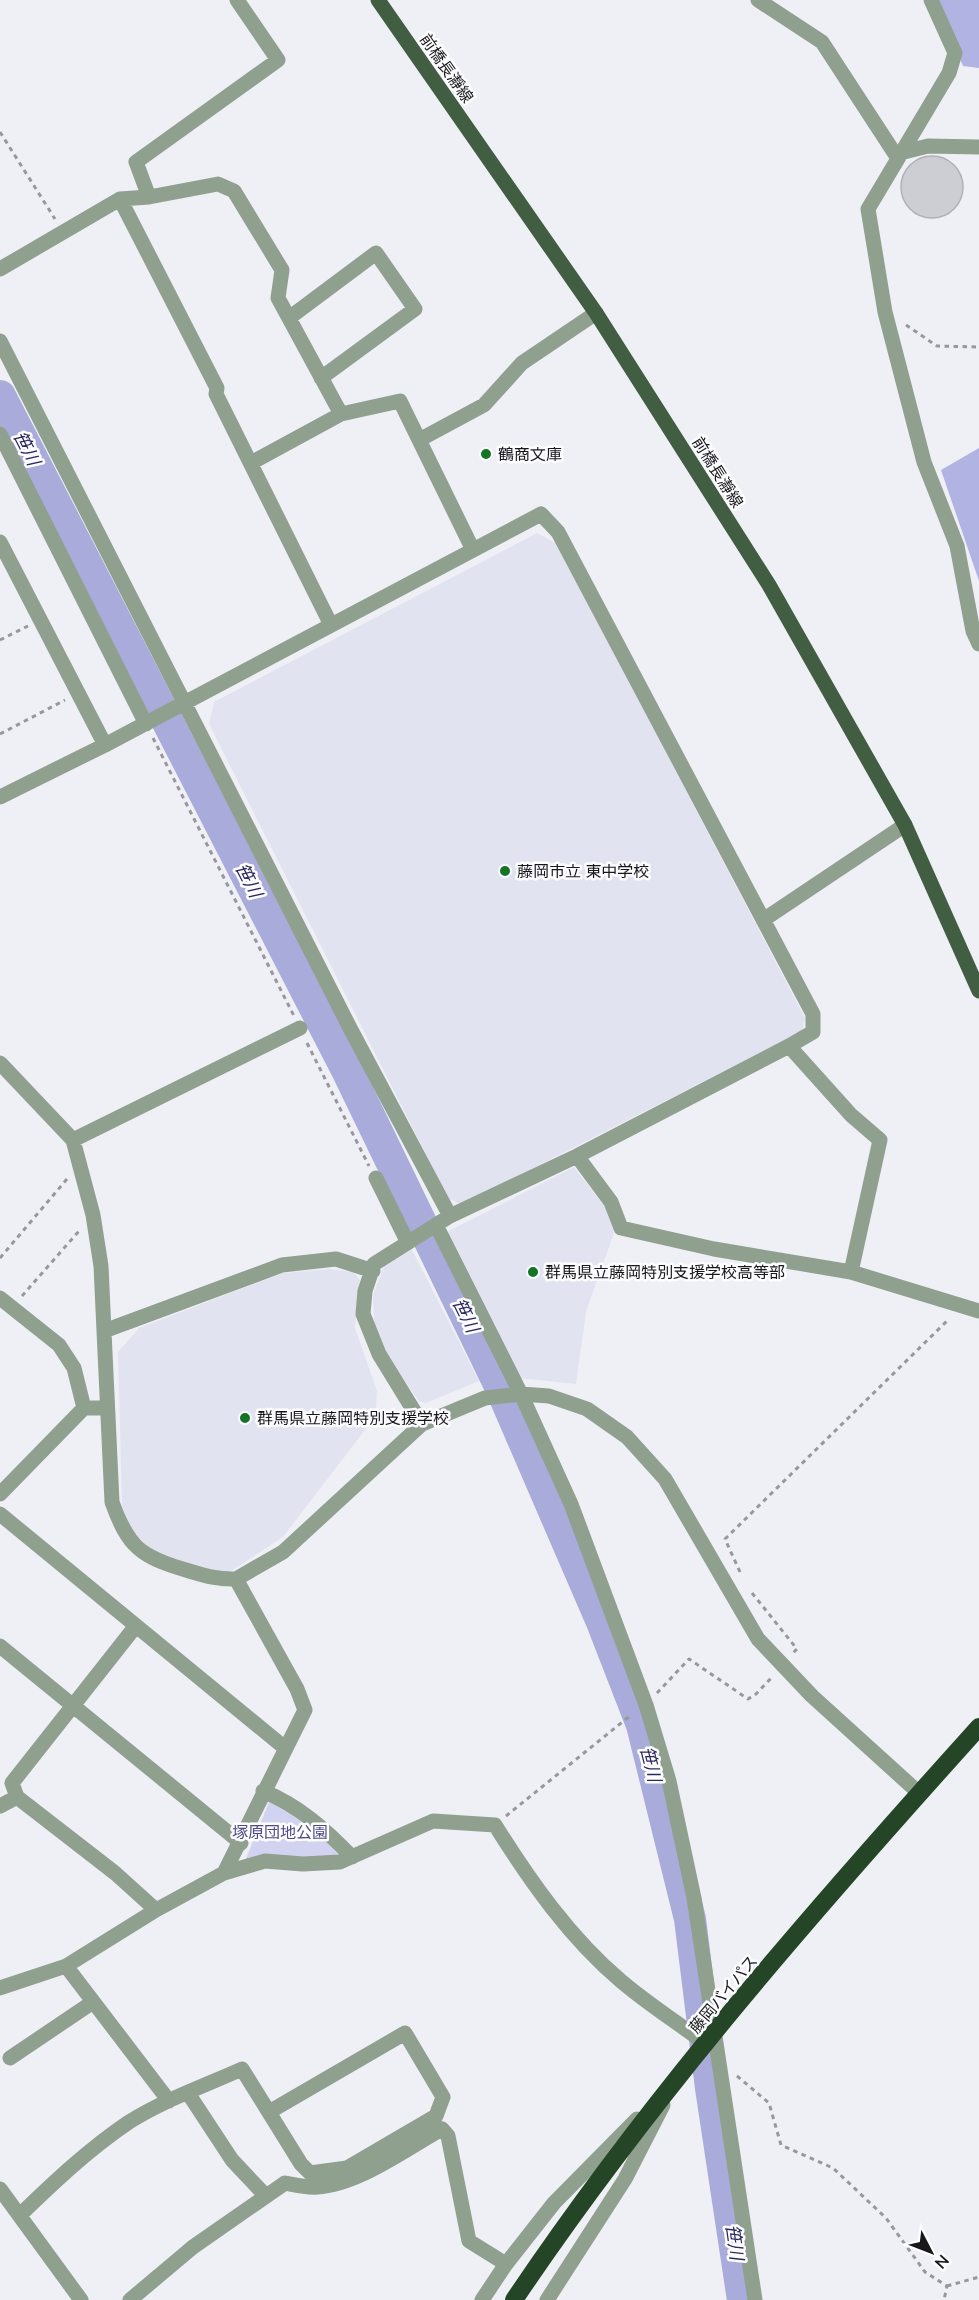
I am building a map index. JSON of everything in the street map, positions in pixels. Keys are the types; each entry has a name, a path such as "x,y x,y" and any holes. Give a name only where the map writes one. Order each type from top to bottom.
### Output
{"highway":[{"name":"藤岡バイパス","path":"514,2300 552,2243 677,2079 919,1793 979,1727"}],"main road":[{"name":"前橋長瀞線","path":"378,0 596,313 769,585 905,825 979,991"}],"street":[{"path":"150,198 136,162 278,60 237,0"},
{"path":"758,0 822,42 898,155"},
{"path":"931,0 955,53 950,73 898,155 868,209 885,312 924,462 957,546 973,631 979,644"},
{"path":"898,155 928,146 979,147"},
{"path":"0,269 120,200 150,198 218,184 234,191 282,270 278,298 341,414"},
{"path":"120,200 331,625"},
{"path":"289,318 376,253 415,309 321,378"},
{"path":"419,440 484,405 522,363 596,313"},
{"path":"0,341 178,706 450,1216"},
{"path":"252,463 341,414 400,401 473,550"},
{"path":"0,434 149,722"},
{"path":"0,797 105,745 542,514 558,532 813,1014 813,1032 577,1156 450,1216 374,1263 365,1291 363,1314 369,1335 422,1424"},
{"path":"0,542 6,570 40,620 105,745"},
{"path":"763,920 905,825"},
{"path":"74,1140 300,1028"},
{"path":"789,1046 851,1115 880,1140 851,1272"},
{"path":"0,1063 74,1140 93,1215 101,1266 112,1502 121,1526 144,1555 155,1561 219,1580 236,1579 283,1552 422,1424 485,1398 520,1394 549,1396 587,1409 627,1437 665,1479 758,1639 812,1696 919,1793"},
{"path":"577,1156 611,1202 621,1228 714,1250 851,1272 979,1311"},
{"path":"376,1178 407,1241"},
{"path":"436,1225 520,1394 571,1504 646,1705 669,1781 694,1898 710,2039 719,2068 755,2300"},
{"path":"104,1331 282,1265 336,1259 373,1271"},
{"path":"6,1302 59,1345 74,1368 84,1408"},
{"path":"0,1494 84,1408 106,1408"},
{"path":"0,1514 285,1748"},
{"path":"225,1873 304,1710 297,1689 236,1579"},
{"path":"135,1627 12,1783 17,1797 115,1873 156,1910"},
{"path":"0,1646 241,1843"},
{"path":"263,1791 289,1802 322,1826 352,1857"},
{"path":"0,1806 17,1797"},
{"path":"0,1988 66,1966 156,1910 225,1873 265,1861 303,1864 340,1862 432,1821 495,1825 532,1885 568,1927 620,1980 710,2039"},
{"path":"66,1966 169,2101"},
{"path":"10,2058 93,2002"},
{"path":"20,2215 97,2145 131,2121 169,2101 242,2069 301,2164 310,2173 347,2168 436,2116 443,2097 405,2033 269,2112"},
{"path":"482,2300 506,2264 554,2204 677,2079"},
{"path":"547,2300 625,2179 677,2079"},
{"path":"188,2093 232,2160 265,2195"},
{"path":"129,2300 193,2247 285,2183 314,2188 330,2186 369,2170 442,2129 448,2136 469,2241 506,2264"},
{"path":"0,2189 81,2300"}],"path":[{"path":"0,132 63,232"},
{"path":"885,312 938,346 979,347"},
{"path":"0,640 40,620"},
{"path":"0,734 78,693"},
{"path":"149,722 376,1178"},
{"path":"0,1258 79,1166"},
{"path":"6,1302 93,1215"},
{"path":"742,1576 725,1539 963,1306"},
{"path":"646,1705 689,1659 748,1699 756,1694 797,1649 746,1586"},
{"path":"495,1825 628,1718"},
{"path":"719,2068 729,2069 769,2103 781,2145 833,2168 886,2218 925,2272 947,2286 979,2277"},
{"path":"944,2300 947,2286"}],"shaded area":[{"path":"935,0 979,0 979,68 963,66"},
{"path":"979,448 979,581 941,470"},
{"name":"藤岡市立 東中学校","path":"537,533 557,544 805,1018 802,1031 461,1205 448,1198 209,724 214,702"},
{"name":"群馬県立藤岡特別支援学校高等部","path":"574,1167 605,1207 614,1233 586,1312 576,1384 519,1378 447,1232"},
{"path":"410,1246 479,1381 426,1403 419,1401 382,1349 374,1325 373,1295 385,1264"},
{"name":"群馬県立藤岡特別支援学校","path":"329,1269 353,1272 360,1280 355,1328 377,1391 376,1410 368,1426 283,1537 225,1575 157,1556 133,1531 122,1506 118,1352 139,1328 283,1273"}],"green space":[{"name":"塚原団地公園","path":"269,1802 307,1826 340,1856 308,1859 262,1854 245,1861"}],"building":[{"path":"932,156 944,158 954,165 961,175 963,187 961,199 954,209 944,216 932,218 920,216 910,209 903,199 901,187 903,175 910,165 920,158"}],"waterway":[{"name":"笹川","path":"0,396 348,1072 500,1386 602,1622 642,1725 690,1919 711,2088 743,2300"}],"place":[{"name":"鶴商文庫","path":"486,454"},
{"name":"藤岡市立 東中学校","path":"505,871"},
{"name":"群馬県立藤岡特別支援学校高等部","path":"533,1272"},
{"name":"群馬県立藤岡特別支援学校","path":"245,1418"}]}
